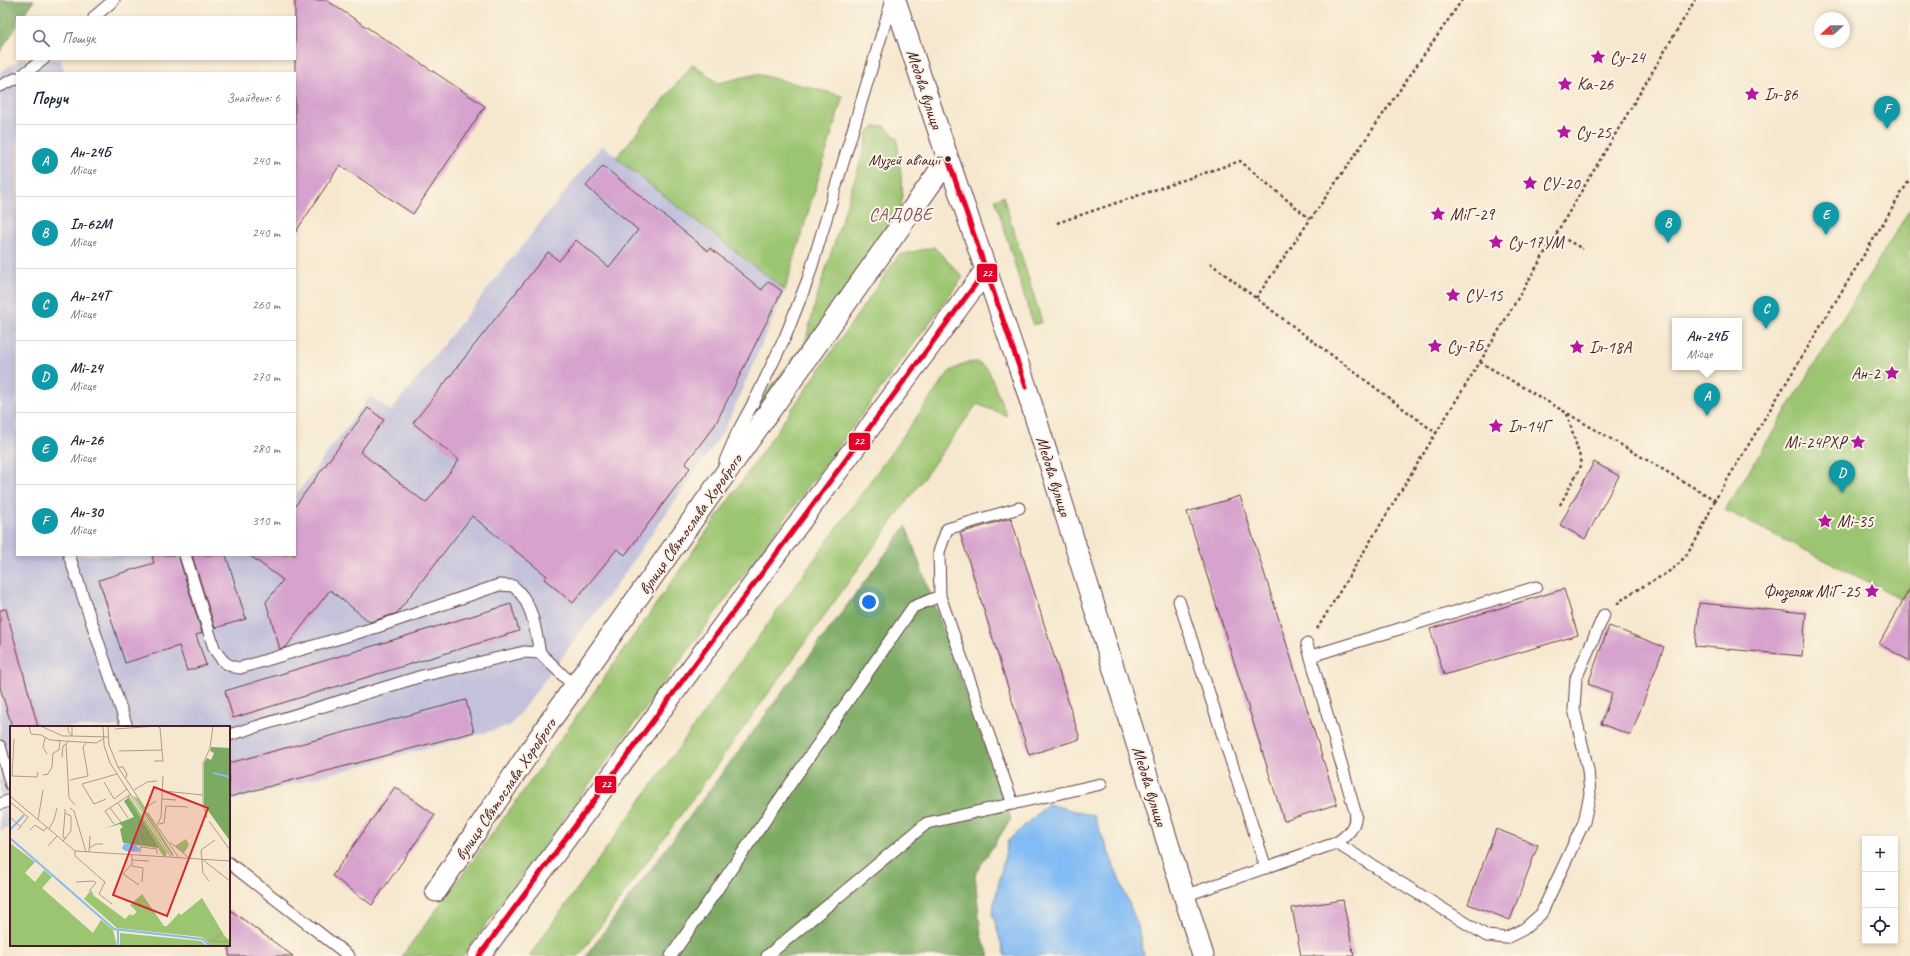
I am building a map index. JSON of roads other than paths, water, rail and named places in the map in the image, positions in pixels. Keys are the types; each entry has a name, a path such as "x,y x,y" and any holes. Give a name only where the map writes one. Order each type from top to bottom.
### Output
{"street":[{"name":"Медова вулиця","path":"896,0 948,159 1026,387 1202,956"},
{"name":"вулиця Святослава Хороброго","path":"436,890 575,687 948,159"},
{"path":"479,956 986,270"}],"lane":[{"path":"95,16 114,0"},
{"path":"711,495 737,433 786,336 808,279 892,0"},
{"path":"25,72 43,60"},
{"path":"0,86 16,78"},
{"path":"1013,804 940,596 939,552 947,529 1019,508"},
{"path":"70,556 127,726"},
{"path":"185,556 214,648 222,660 232,667 240,668 377,627 499,585 513,586 526,598 531,612 540,653 575,687"},
{"path":"1311,656 1536,587"},
{"path":"671,956 913,607 940,596"},
{"path":"1179,601 1266,868"},
{"path":"1336,843 1487,936 1506,938 1524,929 1541,914 1584,822 1590,794 1588,770 1574,709 1576,678 1604,615"},
{"path":"1184,896 1336,843 1347,836 1354,826 1356,814 1307,644"},
{"path":"230,735 422,676 524,652 540,653"},
{"path":"0,746 10,781"},
{"path":"767,956 927,823 1101,784"},
{"path":"0,804 10,800"},
{"path":"230,864 349,956"}],"water":[{"path":"1048,804 1094,816 1138,926 1144,956 1005,956 992,913 1008,841"}],"place":[{"name":"Су-24","path":"1598,57"},
{"name":"Ка-26","path":"1565,84"},
{"name":"Іл-86","path":"1752,94"},
{"name":"Ан-30","path":"1887,129"},
{"name":"Су-25","path":"1564,132"},
{"name":"Музей авіації","path":"948,159"},
{"name":"СУ-20","path":"1530,183"},
{"name":"МіГ-29","path":"1438,214"},
{"name":"Ан-26","path":"1826,235"},
{"name":"Су-17УМ","path":"1496,242"},
{"name":"Іл-62М","path":"1668,243"},
{"name":"СУ-15","path":"1453,295"},
{"name":"Ан-24Т","path":"1766,329"},
{"name":"Су-7Б","path":"1435,346"},
{"name":"Іл-18А","path":"1577,347"},
{"name":"Ан-2","path":"1892,373"},
{"name":"Ан-24Б","path":"1707,416"},
{"name":"Іл-14Г","path":"1496,426"},
{"name":"Мі-24РХР","path":"1858,442"},
{"name":"Мі-24","path":"1842,493"},
{"name":"Мі-35","path":"1825,521"},
{"name":"Фюзеляж МіГ-25","path":"1872,591"}],"district":[{"name":"САДОВЕ","path":"901,214"}]}
